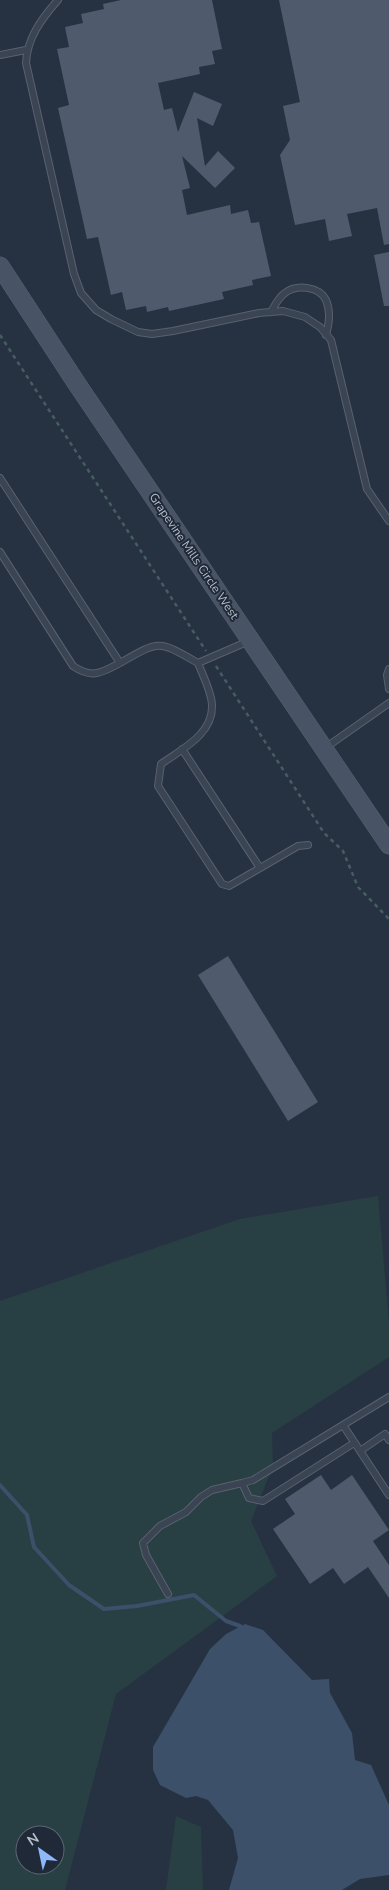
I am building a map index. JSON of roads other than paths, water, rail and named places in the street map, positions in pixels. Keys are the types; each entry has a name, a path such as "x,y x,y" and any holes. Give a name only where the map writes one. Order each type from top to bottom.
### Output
{"street":[{"name":"Grapevine Mills Circle West","path":"0,266 42,332 389,845"}],"lane":[{"path":"58,0 39,24 26,50 28,79 77,285 88,302 96,310 138,332 152,334 283,311 305,317 320,327 331,340 367,489 389,521"},
{"path":"0,55 26,50"},
{"path":"271,312 278,300 286,292 299,288 313,289 321,293 326,299 330,319 326,335"},
{"path":"0,478 120,663"},
{"path":"0,552 73,666 83,673 98,674 149,647 157,645 170,647 198,663 212,703 211,719 205,730 161,764 158,786 222,884 229,886 298,846 308,845"},
{"path":"198,663 250,640"},
{"path":"389,669 387,676 389,689"},
{"path":"324,748 389,703"},
{"path":"182,749 260,868"},
{"path":"168,1594 146,1555 143,1543 150,1534 160,1526 186,1512 201,1497 212,1490 253,1480 389,1397"},
{"path":"343,1425 389,1495"},
{"path":"360,1451 385,1434 389,1440"},
{"path":"242,1483 249,1498 263,1501 354,1442"}],"water":[{"path":"245,1624 263,1630 312,1680 329,1679 330,1693 352,1733 355,1760 371,1765 389,1805 389,1875 360,1879 342,1890 229,1890 238,1858 233,1830 208,1800 196,1796 186,1798 160,1785 153,1770 153,1747 210,1649 226,1634"}],"waterway":[{"path":"0,1485 27,1515 34,1547 69,1585 104,1609 137,1606 194,1595 226,1621 240,1626 241,1630"}]}
